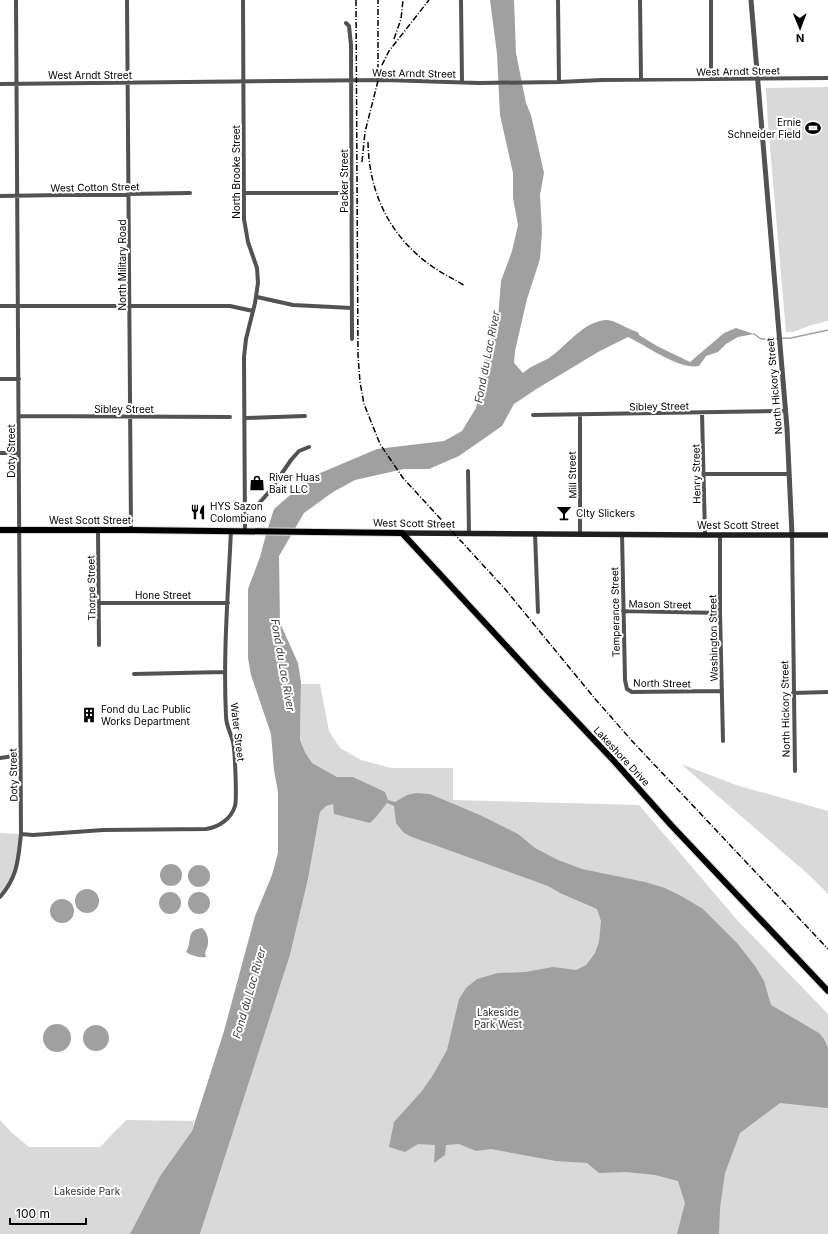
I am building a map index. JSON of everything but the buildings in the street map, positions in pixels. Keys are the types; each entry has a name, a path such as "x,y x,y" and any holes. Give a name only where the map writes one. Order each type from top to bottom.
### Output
{"main road":[{"name":"West Scott Street","path":"0,530 262,531 580,535 828,535"},
{"name":"Lakeshore Drive","path":"402,533 614,761 671,825 828,991"}],"street":[{"name":"Doty Street","path":"0,897 12,881 15,873 21,834 16,0"},
{"name":"North Military Road","path":"127,0 130,194 131,530"},
{"name":"North Brooke Street","path":"243,0 244,219 248,242 258,274 258,286 244,357 245,532"},
{"path":"461,0 462,82"},
{"path":"558,0 559,82"},
{"path":"640,0 641,80"},
{"path":"711,0 711,79"},
{"name":"North Hickory Street","path":"751,0 780,343 789,474 792,535 795,771"},
{"name":"Packer Street","path":"346,23 349,26 350,31 352,81 352,339"},
{"name":"West Arndt Street","path":"0,84 352,81 479,83 602,80 828,78"},
{"name":"West Cotton Street","path":"0,196 190,193"},
{"path":"244,193 352,193"},
{"path":"256,297 293,306 352,308"},
{"path":"0,306 230,306 253,311"},
{"path":"0,379 19,379"},
{"name":"Sibley Street","path":"533,415 785,411"},
{"name":"Henry Street","path":"702,413 705,535"},
{"name":"Mill Street","path":"580,415 580,535"},
{"name":"Sibley Street","path":"19,416 230,417"},
{"path":"245,418 305,416"},
{"path":"245,511 255,508 269,492 291,460 299,451 309,447"},
{"path":"0,453 19,453"},
{"path":"468,470 469,534"},
{"path":"704,474 789,474"},
{"name":"Thorpe Street","path":"98,530 99,645"},
{"name":"Water Street","path":"21,834 33,835 103,830 204,829 213,828 225,820 231,813 236,804 233,742 226,718 225,672 231,532"},
{"path":"535,534 538,612"},
{"name":"Temperance Street","path":"622,534 624,675 627,689"},
{"name":"Washington Street","path":"720,535 720,612 724,740"},
{"name":"Hone Street","path":"99,602 228,603"},
{"name":"Mason Street","path":"623,612 720,612"},
{"path":"134,674 225,672"},
{"name":"North Street","path":"627,689 632,692 722,691"},
{"path":"793,693 828,692"},
{"path":"0,758 20,755"}],"green space":[{"path":"828,87 828,321 811,325 793,332 786,332 766,88"},
{"name":"Lakeside Park West","path":"301,684 320,684 329,731 340,748 361,760 391,768 453,768 453,800 639,805 738,921 828,1014 828,1234 200,1234 290,955 308,879 320,812 312,763 300,740"},
{"path":"681,764 736,785 828,811 828,894 809,875"},
{"path":"0,833 21,834 15,873 0,897"},
{"name":"Lakeside Park","path":"0,1120 11,1132 29,1147 100,1147 126,1120 194,1121 192,1131 160,1176 130,1234 0,1234"}],"water":[{"name":"Fond du Lac River","path":"490,0 514,0 516,53 526,103 531,115 544,173 540,195 542,232 540,259 527,299 515,351 514,363 523,373 556,353 582,330 597,322 606,320 613,321 638,332 639,335 657,346 690,362 724,333 736,328 754,334 738,337 726,344 718,352 706,356 699,366 691,366 673,361 628,337 598,352 514,404 502,426 459,456 429,469 404,469 355,480 333,492 304,513 279,556 280,623 298,663 301,682 300,740 312,763 337,777 353,777 385,792 388,800 395,802 407,795 416,793 430,794 480,815 518,834 535,848 558,860 582,869 645,882 665,888 703,909 737,943 755,966 764,981 771,1005 819,1033 824,1039 828,1048 828,1108 780,1103 740,1133 725,1173 720,1208 719,1234 677,1234 685,1203 678,1181 655,1175 626,1172 599,1173 587,1163 556,1161 491,1149 476,1151 459,1144 446,1145 445,1155 434,1163 435,1145 418,1144 405,1152 389,1147 394,1122 422,1091 447,1050 459,999 466,988 477,979 498,973 525,972 553,967 576,970 586,965 595,953 599,942 601,921 597,909 560,893 548,886 404,833 396,823 394,806 387,803 370,823 334,814 333,804 326,806 320,812 308,879 290,955 200,1234 130,1234 160,1176 192,1131 224,1031 255,916 272,875 278,853 278,792 274,770 271,734 251,675 248,658 248,589 260,557 274,509 311,477 377,449 444,441 462,431 476,408 487,352 498,318 501,281 512,251 518,225 513,198 513,173 500,115 497,54"},
{"path":"171,864 179,867 182,875 179,883 171,886 163,883 160,875 163,867"},
{"path":"199,865 207,868 210,876 207,884 199,887 191,884 188,876 191,868"},
{"path":"87,889 96,892 99,901 96,910 87,913 78,910 75,901 78,892"},
{"path":"170,892 178,895 181,903 178,911 170,914 162,911 159,903 162,895"},
{"path":"199,892 207,895 210,903 207,911 199,914 191,911 188,903 191,895"},
{"path":"62,899 71,902 74,911 71,920 62,923 53,920 50,911 53,902"},
{"path":"202,928 208,939 208,946 205,952 206,957 191,955 186,952 193,931"},
{"path":"57,1024 67,1028 71,1038 67,1048 57,1052 47,1048 43,1038 47,1028"},
{"path":"96,1025 105,1029 109,1038 105,1047 96,1051 87,1047 83,1038 87,1029"}],"waterway":[{"path":"754,334 761,339 791,338 828,330"}],"railway":[{"path":"356,0 358,355 360,382 364,404 380,444 403,478 505,589 596,700 633,742 828,949"},
{"path":"378,0 378,70"},
{"path":"394,39 401,19 403,0"},
{"path":"362,162 365,132 382,65 389,51 429,0"},
{"path":"368,142 369,161 378,196 385,213 394,228 418,255 437,270 465,286"}],"place":[{"name":"Ernie Schneider Field","path":"813,128"},
{"name":"River Huas Bait LLC","path":"257,483"},
{"name":"HYS Sazon Colombiano","path":"198,512"},
{"name":"CIty Slickers","path":"564,513"},
{"name":"Fond du Lac Public Works Department","path":"89,715"}]}
